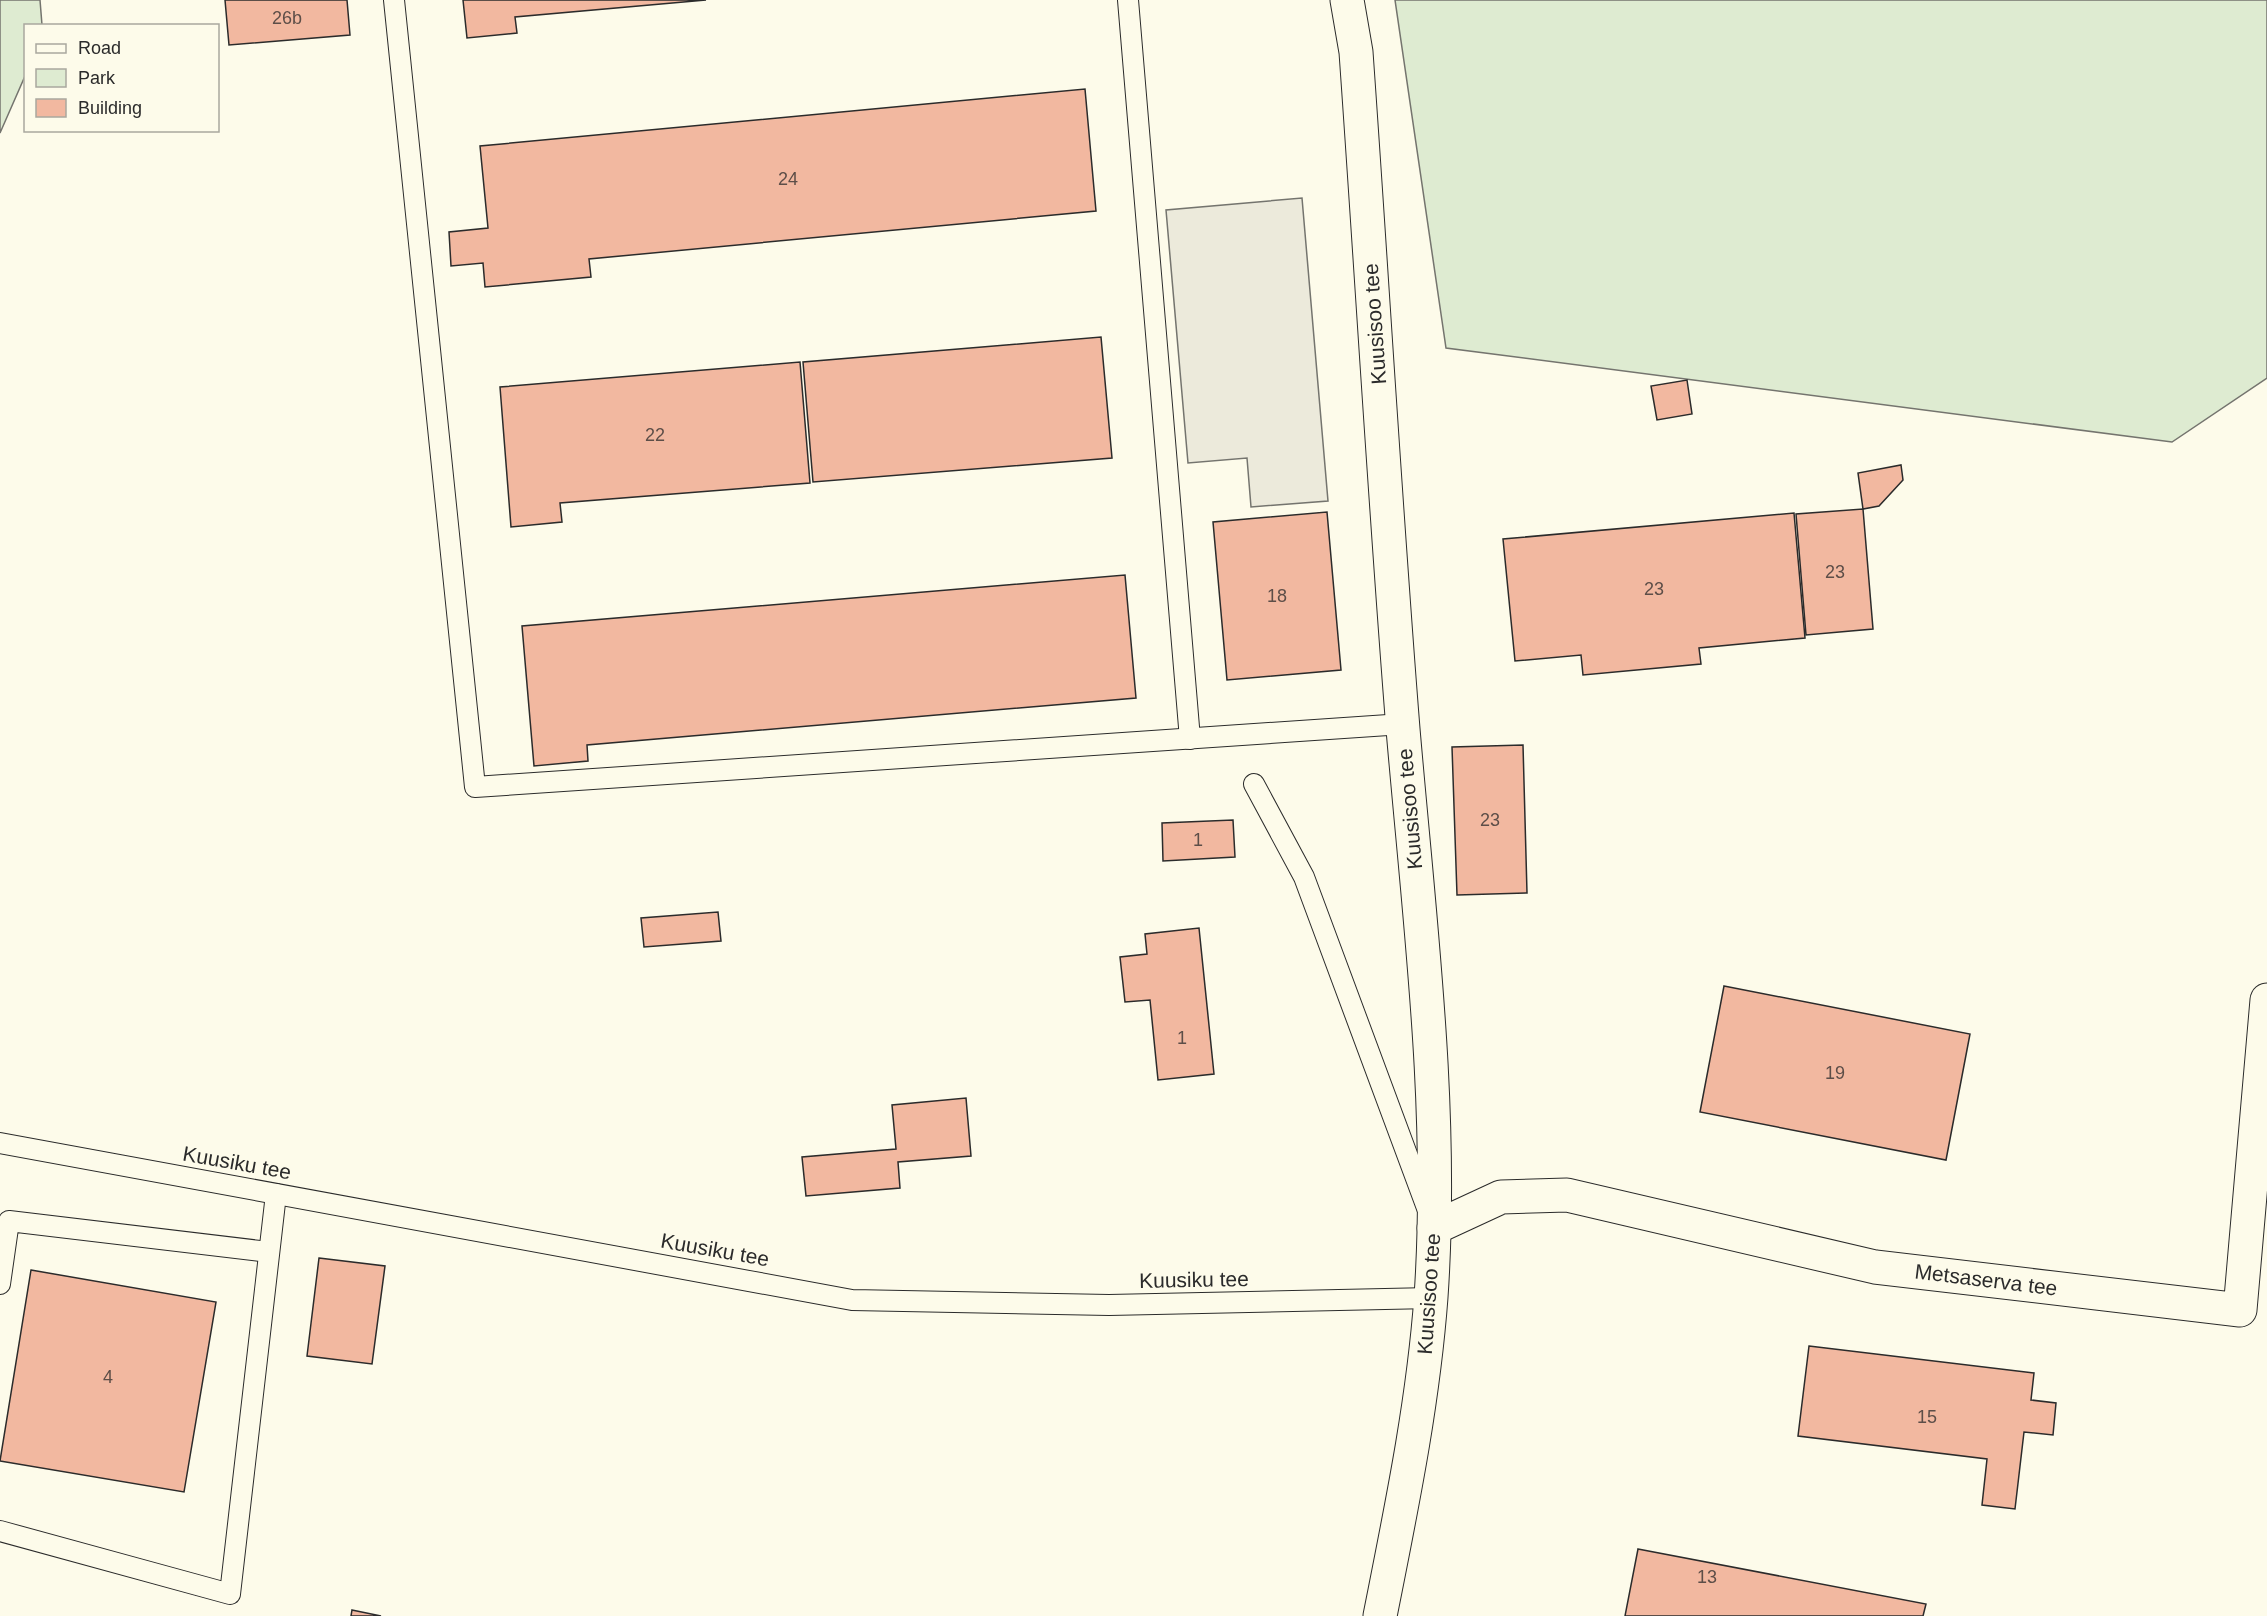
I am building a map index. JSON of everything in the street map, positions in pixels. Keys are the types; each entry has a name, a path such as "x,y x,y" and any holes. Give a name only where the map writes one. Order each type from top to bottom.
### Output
{"street":[{"name":"Kuusisoo tee","path":"1347,0 1356,52 1403,724 1431,1066 1434,1228 1431,1298 1417,1427 1380,1616"},
{"name":"Metsaserva tee","path":"1434,1228 1501,1197 1567,1195 1875,1267 2240,1310 2267,1000"}],"lane":[{"path":"394,0 475,787 1403,724"},
{"path":"1128,0 1190,739"},
{"path":"1254,784 1304,877 1434,1228"},
{"name":"Kuusiku tee","path":"0,1143 852,1300 1109,1305 1431,1298"},
{"path":"0,1531 230,1594 276,1194"},
{"path":"0,1284 9,1221 269,1252"}],"green space":[{"path":"0,0 40,0 42,24 24,24 24,78 0,133"},
{"path":"1395,0 2267,0 2267,378 2172,442 1446,348"}],"shaded area":[{"path":"1302,198 1328,501 1251,507 1247,458 1188,463 1166,210"}],"building":[{"path":"225,0 347,0 350,35 229,45"},
{"path":"463,0 706,0 515,17 517,33 467,38"},
{"path":"1085,89 1096,211 589,259 591,277 485,287 483,263 451,266 449,232 488,228 480,146"},
{"path":"1101,337 1112,458 813,482 803,362"},
{"path":"800,362 810,483 560,503 562,522 511,527 500,387"},
{"path":"1687,380 1692,414 1657,420 1651,386"},
{"path":"1901,465 1903,480 1879,506 1863,509 1858,473"},
{"path":"1863,509 1873,629 1806,635 1796,514"},
{"path":"1327,512 1341,670 1227,680 1213,522"},
{"path":"1794,513 1805,638 1699,648 1701,664 1583,675 1581,655 1515,661 1503,539"},
{"path":"1125,575 1136,698 587,745 588,761 534,766 522,626"},
{"path":"1523,745 1527,893 1457,895 1452,747"},
{"path":"1233,820 1235,857 1163,861 1162,823"},
{"path":"718,912 721,941 644,947 641,918"},
{"path":"1199,928 1214,1074 1158,1080 1150,1000 1125,1002 1120,957 1147,954 1145,934"},
{"path":"1724,986 1970,1034 1946,1160 1700,1112"},
{"path":"966,1098 971,1156 898,1162 900,1188 806,1196 802,1157 896,1149 892,1105"},
{"path":"319,1258 385,1266 372,1364 307,1356"},
{"path":"31,1270 216,1302 184,1492 0,1461"},
{"path":"1809,1346 2034,1373 2031,1400 2056,1403 2053,1435 2024,1432 2015,1509 1982,1505 1987,1459 1798,1436"},
{"path":"1638,1549 1926,1604 1923,1616 1625,1616"},
{"path":"352,1610 381,1616 351,1616"}]}
